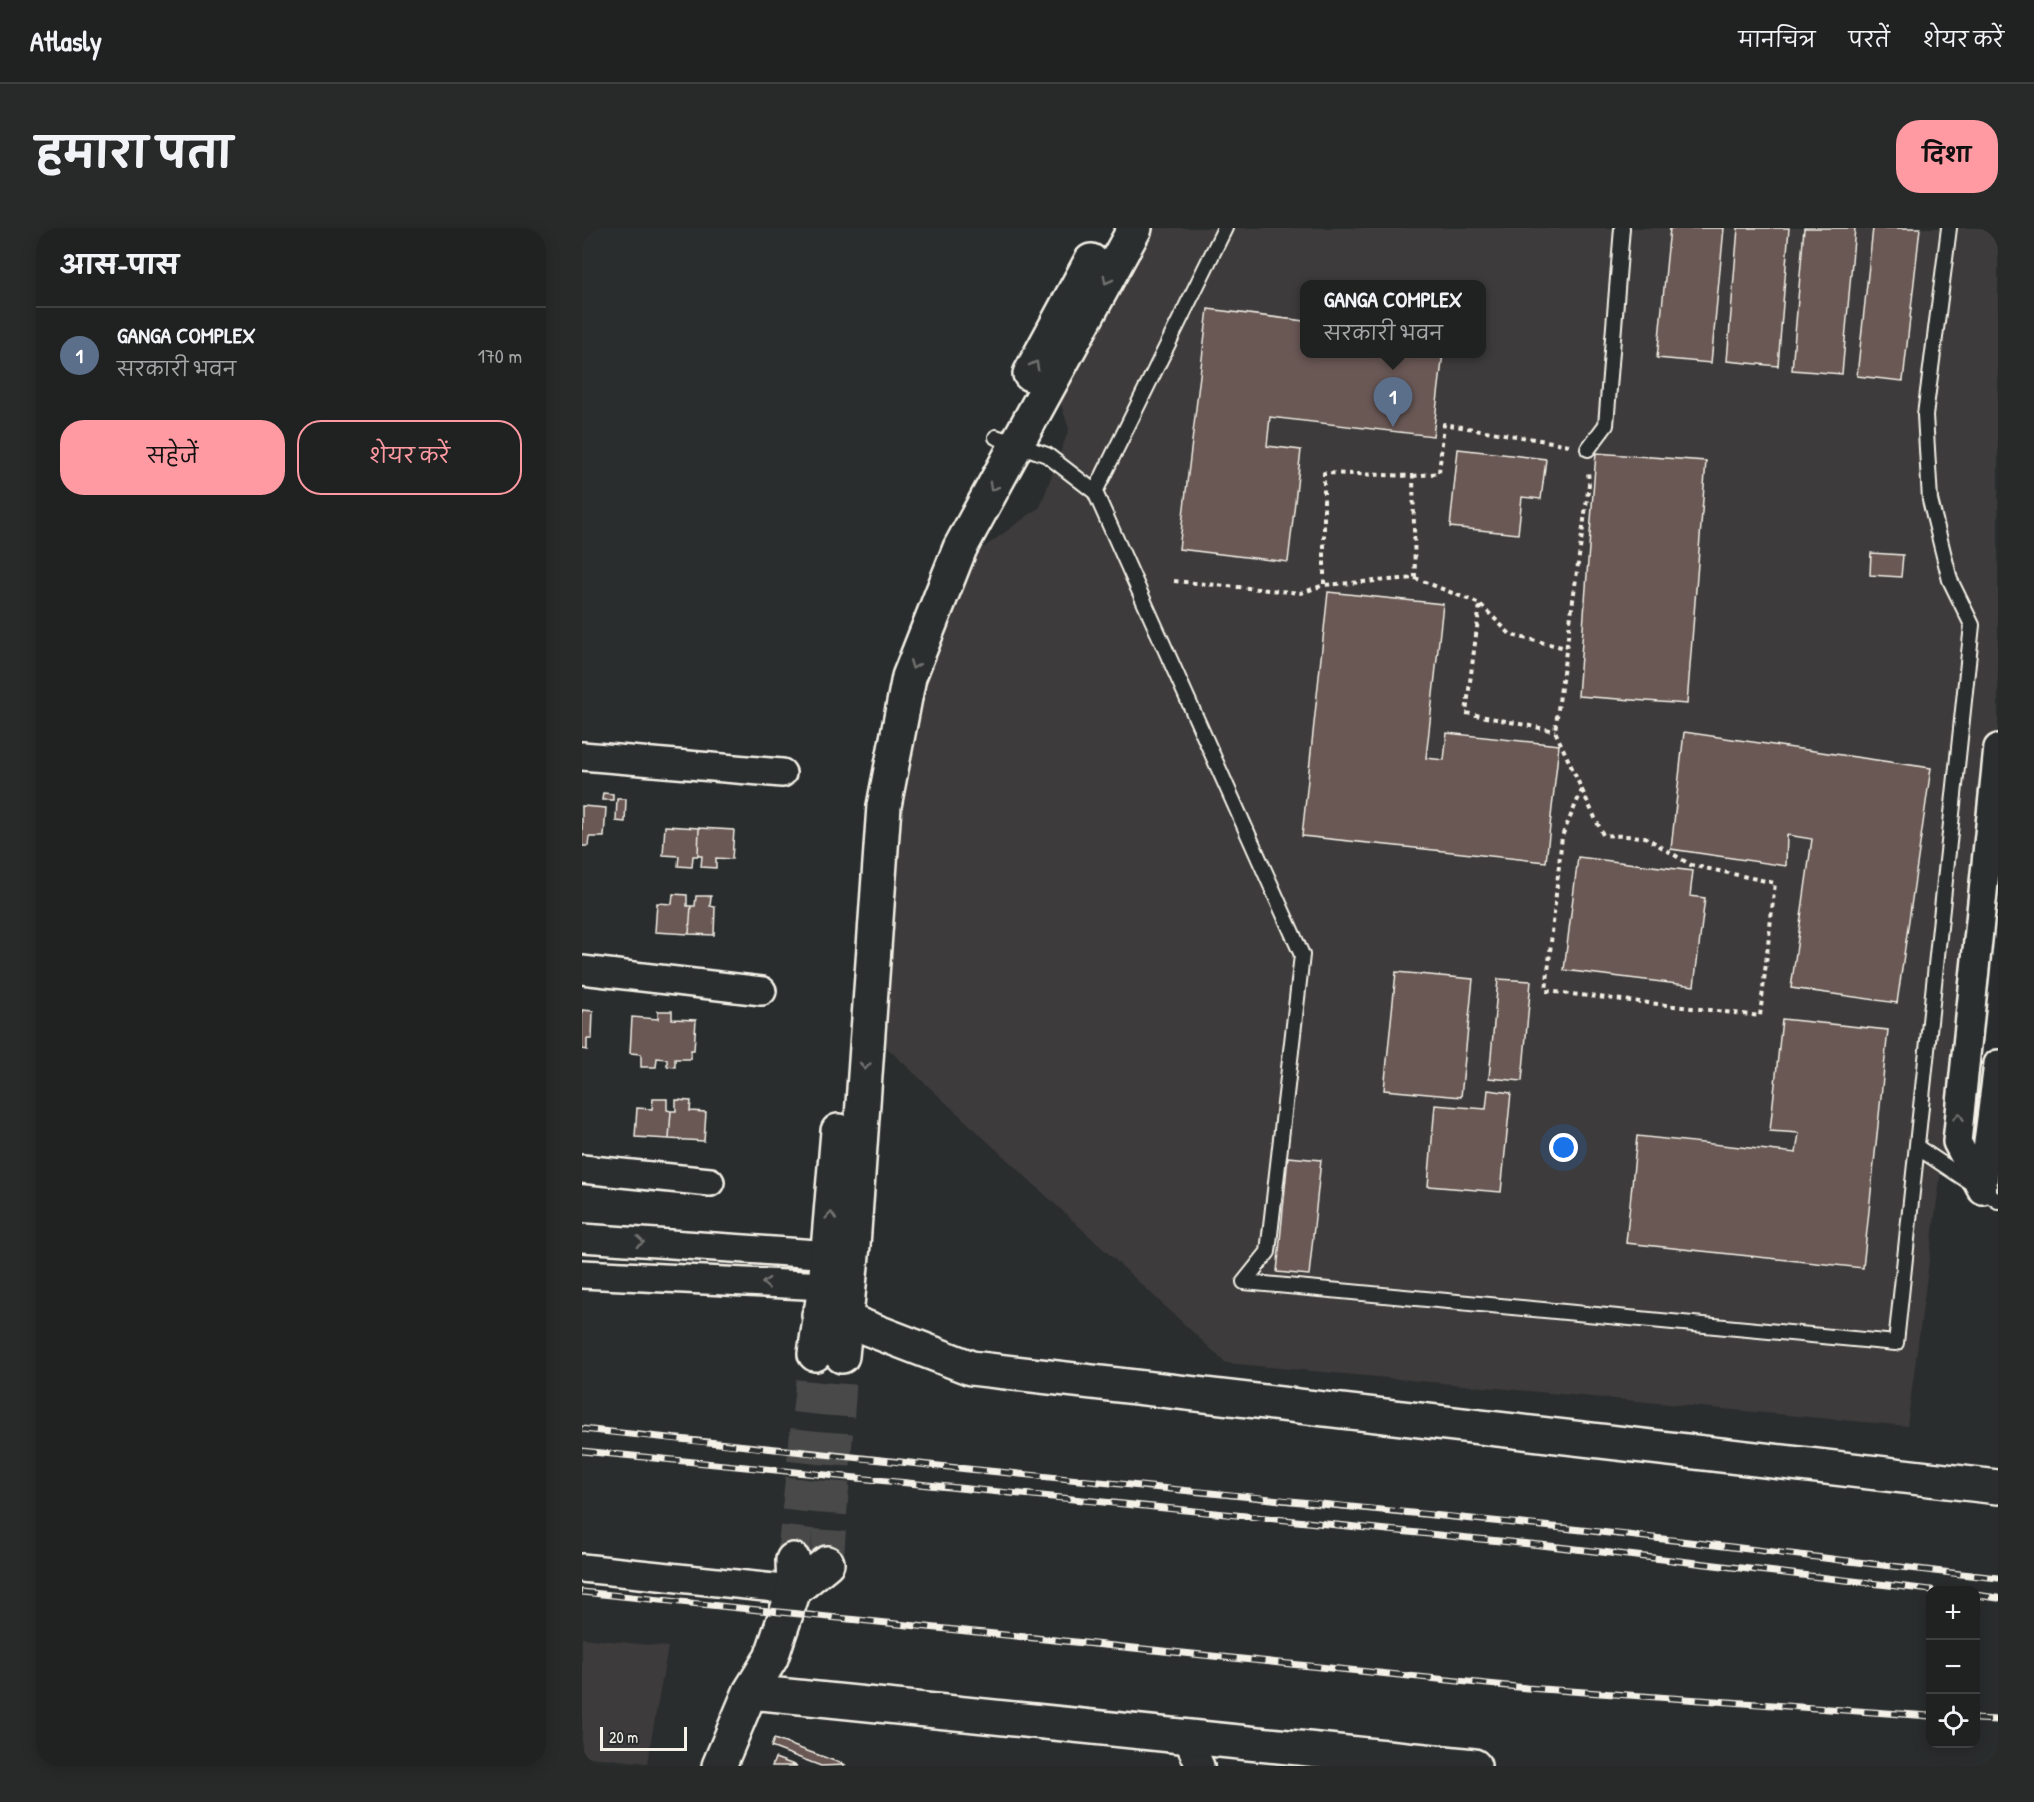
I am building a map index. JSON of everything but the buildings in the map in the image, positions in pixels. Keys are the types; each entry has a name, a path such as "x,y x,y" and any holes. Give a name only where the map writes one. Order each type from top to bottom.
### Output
{"street":[{"path":"828,1355 884,806 909,677 960,548 1007,441 1110,228"},
{"path":"1007,441 1135,228"},
{"path":"1990,1195 1957,1142 1998,748"},
{"path":"582,756 782,773"},
{"path":"582,970 762,991"},
{"path":"1990,1195 1998,1064"},
{"path":"582,1169 710,1182"},
{"path":"582,1238 834,1286 971,1368 1998,1487"},
{"path":"582,1274 834,1286"},
{"path":"582,1568 794,1575 827,1563"},
{"path":"719,1766 750,1692 771,1658 794,1575"},
{"path":"750,1692 1474,1766"},
{"path":"1186,1736 1200,1766"}],"lane":[{"path":"1095,492 1225,228"},
{"path":"1588,449 1606,425 1623,228"},
{"path":"1007,441 1047,455 1095,492 1302,955 1268,1252 1244,1282 1896,1343 1972,625 1950,580 1930,500 1925,415 1949,228"},
{"path":"1917,1147 1990,1195"}],"path":[{"path":"1324,585 1324,473 1413,476 1439,473 1444,424 1588,449 1589,484 1555,732 1603,835 1645,837 1691,865 1775,883 1760,1016 1546,992 1562,836 1582,790"},
{"path":"1413,476 1415,578"},
{"path":"1174,581 1301,593 1324,585 1415,578 1480,604 1511,635 1566,648"},
{"path":"1480,604 1466,713 1555,732"}],"shaded area":[{"path":"1147,228 1998,228 1998,743 1907,1426 1226,1363 871,1033 909,735 969,558 1040,507 1069,429 1056,389"},
{"path":"582,1638 668,1647 647,1763 582,1756"}],"tunnel":[{"path":"793,1560 815,1354"},
{"path":"827,1563 842,1356"}],"railway":[{"path":"582,1429 1600,1532 1998,1578"},
{"path":"582,1451 1541,1545 1926,1589"},
{"path":"582,1592 1527,1688 1926,1716"},
{"path":"1980,1596 1998,1598"},
{"path":"1980,1719 1998,1720"}],"place":[{"name":"GANGA COMPLEX","path":"1393,427"}]}
